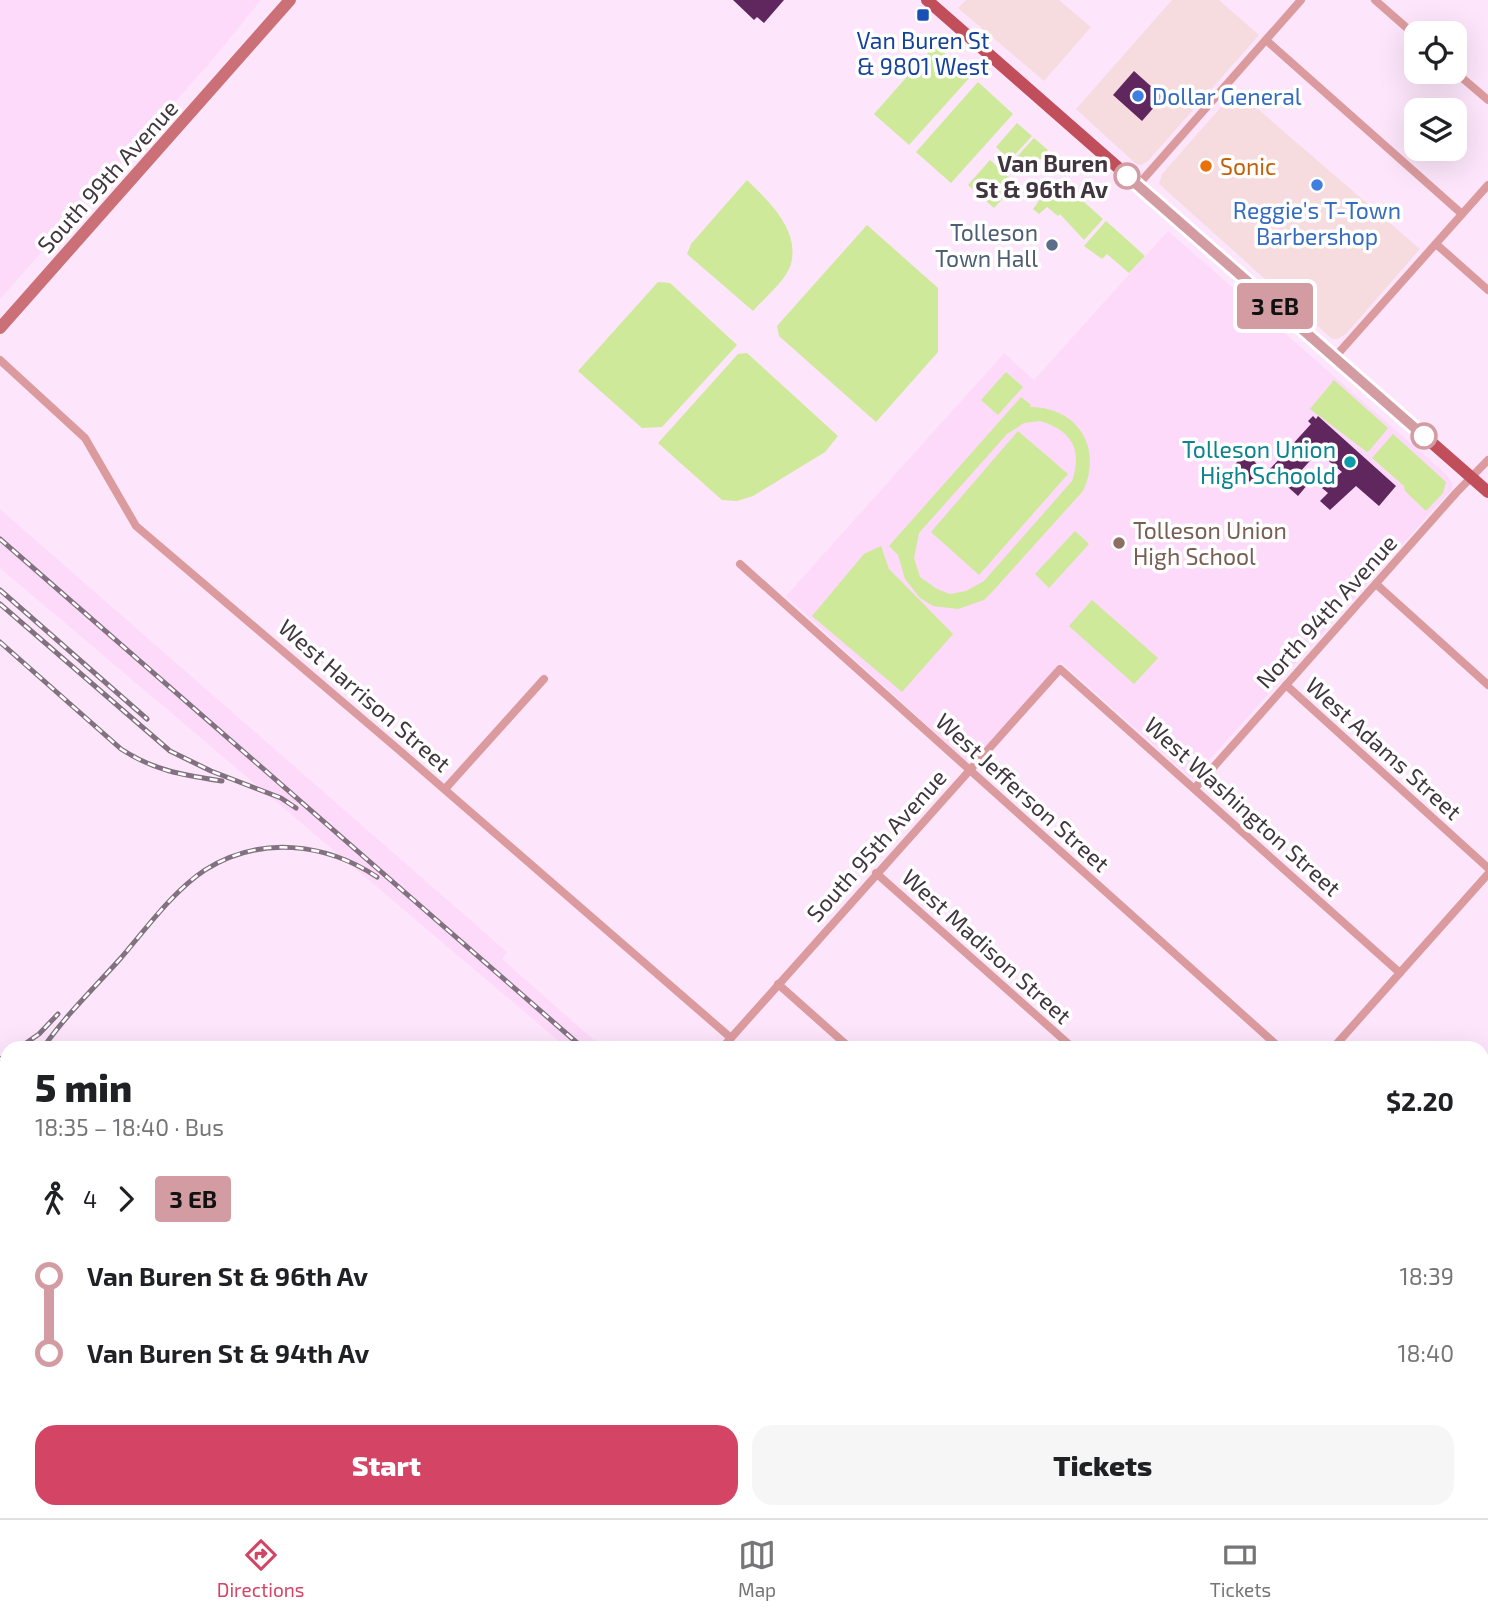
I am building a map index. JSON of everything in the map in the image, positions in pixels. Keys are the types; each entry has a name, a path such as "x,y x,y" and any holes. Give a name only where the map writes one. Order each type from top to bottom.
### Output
{"main road":[{"name":"South 99th Avenue","path":"0,328 290,0"},
{"path":"927,0 1488,492"}],"street":[{"path":"1138,185 1301,0"},
{"path":"1375,0 1404,25"},
{"path":"1266,40 1462,214"},
{"path":"1467,82 1488,100"},
{"path":"1335,357 1488,185"},
{"path":"1436,244 1488,290"},
{"name":"West Harrison Street","path":"0,360 85,438 136,526 445,789 731,1038"},
{"name":"North 94th Avenue","path":"1195,788 1488,460"},
{"name":"West Jefferson Street","path":"740,564 1272,1041"},
{"path":"1376,584 1488,684"},
{"name":"South 95th Avenue","path":"728,1041 1060,669"},
{"name":"West Washington Street","path":"1060,669 1400,973"},
{"path":"445,789 544,679"},
{"name":"West Adams Street","path":"1286,685 1488,868"},
{"name":"West Madison Street","path":"876,873 1065,1041"},
{"path":"1340,1041 1488,874"},
{"path":"778,984 842,1041"}],"shaded area":[{"path":"0,0 261,0 214,58 0,299"},
{"path":"966,0 1059,0 1091,27 1044,81 958,8"},
{"path":"1172,0 1219,0 1259,35 1148,161 1141,165 1136,164 1076,109"},
{"path":"1236,90 1420,249 1346,334 1337,339 1332,339 1159,184 1162,174"},
{"name":"Tolleson Union High School","path":"1168,231 1447,475 1453,484 1452,489 1194,777 1190,777 1061,662 975,758 966,761 786,596 1004,353 1034,380"},
{"path":"0,509 507,952 502,959 595,1041 559,1041 0,568"}],"green space":[{"path":"935,45 971,76 909,145 874,114"},
{"path":"978,82 1013,114 951,183 916,152"},
{"path":"1017,123 1032,136 1010,160 996,147"},
{"path":"1034,138 1048,150 1027,175 1012,162"},
{"path":"990,160 1016,184 994,208 968,185"},
{"path":"747,180 780,217 787,228 793,251 791,264 784,277 753,311 687,254 691,244"},
{"path":"1066,186 1103,219 1084,240 1060,214 1058,216 1047,207 1039,214 1033,209 1047,190 1055,197"},
{"path":"1106,221 1145,256 1129,273 1107,254 1102,259 1084,246"},
{"path":"867,225 938,288 938,352 876,422 779,336 777,326"},
{"path":"658,282 670,283 737,345 662,427 642,428 578,371"},
{"path":"747,353 838,436 825,452 753,496 737,501 722,500 658,443 738,354"},
{"path":"1006,372 1023,387 998,415 981,400"},
{"path":"1334,380 1388,428 1367,452 1310,409"},
{"path":"1021,397 1030,407 1061,414 1073,422 1082,433 1090,460 1083,491 984,600 958,609 933,606 920,598 905,579 898,555 889,546","holes":["1040,421 1051,425 1072,442 1076,459 1072,481 984,581 966,591 950,594 920,577 914,558 919,533 1007,434 1024,423"]},
{"path":"1018,431 1068,474 979,575 931,532"},
{"path":"1393,434 1446,482 1443,493 1426,511 1405,491 1404,486 1372,458"},
{"path":"1075,531 1089,544 1049,588 1035,574"},
{"path":"881,546 889,569 953,634 902,692 812,616 864,554"},
{"path":"1092,600 1158,658 1134,684 1069,626"}],"building":[{"path":"733,0 784,0 764,23 757,17 754,20"},
{"name":"Dollar General","path":"1134,71 1163,97 1142,121 1113,95"},
{"name":"Tolleson Union High Schoold","path":"1313,416 1316,419 1318,416 1396,486 1379,506 1356,486 1330,510 1320,501 1328,493 1322,488 1342,472 1318,452 1299,473 1309,483 1298,496 1269,470 1311,424 1308,421"},
{"path":"1246,458 1255,461 1258,470 1255,479 1246,482 1237,479 1234,470 1237,461"}],"railway":[{"path":"0,539 575,1041"},
{"path":"0,590 147,719"},
{"path":"0,604 170,751 211,771 281,798 296,808"},
{"path":"0,642 121,749 158,767 222,781"},
{"path":"48,1041 170,900 205,870 226,859 270,848 292,848 336,857 377,877"},
{"path":"29,1041 58,1014"}],"bus line":[{"path":"1127,176 1424,436"}],"place":[{"name":"Van Buren St & 9801 West","path":"923,15"},
{"name":"Dollar General","path":"1138,96"},
{"name":"Sonic","path":"1206,166"},
{"name":"Van Buren St & 96th Av","path":"1127,176"},
{"name":"Reggie's T-Town Barbershop","path":"1317,185"},
{"name":"Tolleson Town Hall","path":"1052,245"},
{"name":"Tolleson Union High Schoold","path":"1350,462"},
{"name":"Tolleson Union High School","path":"1119,543"}]}
